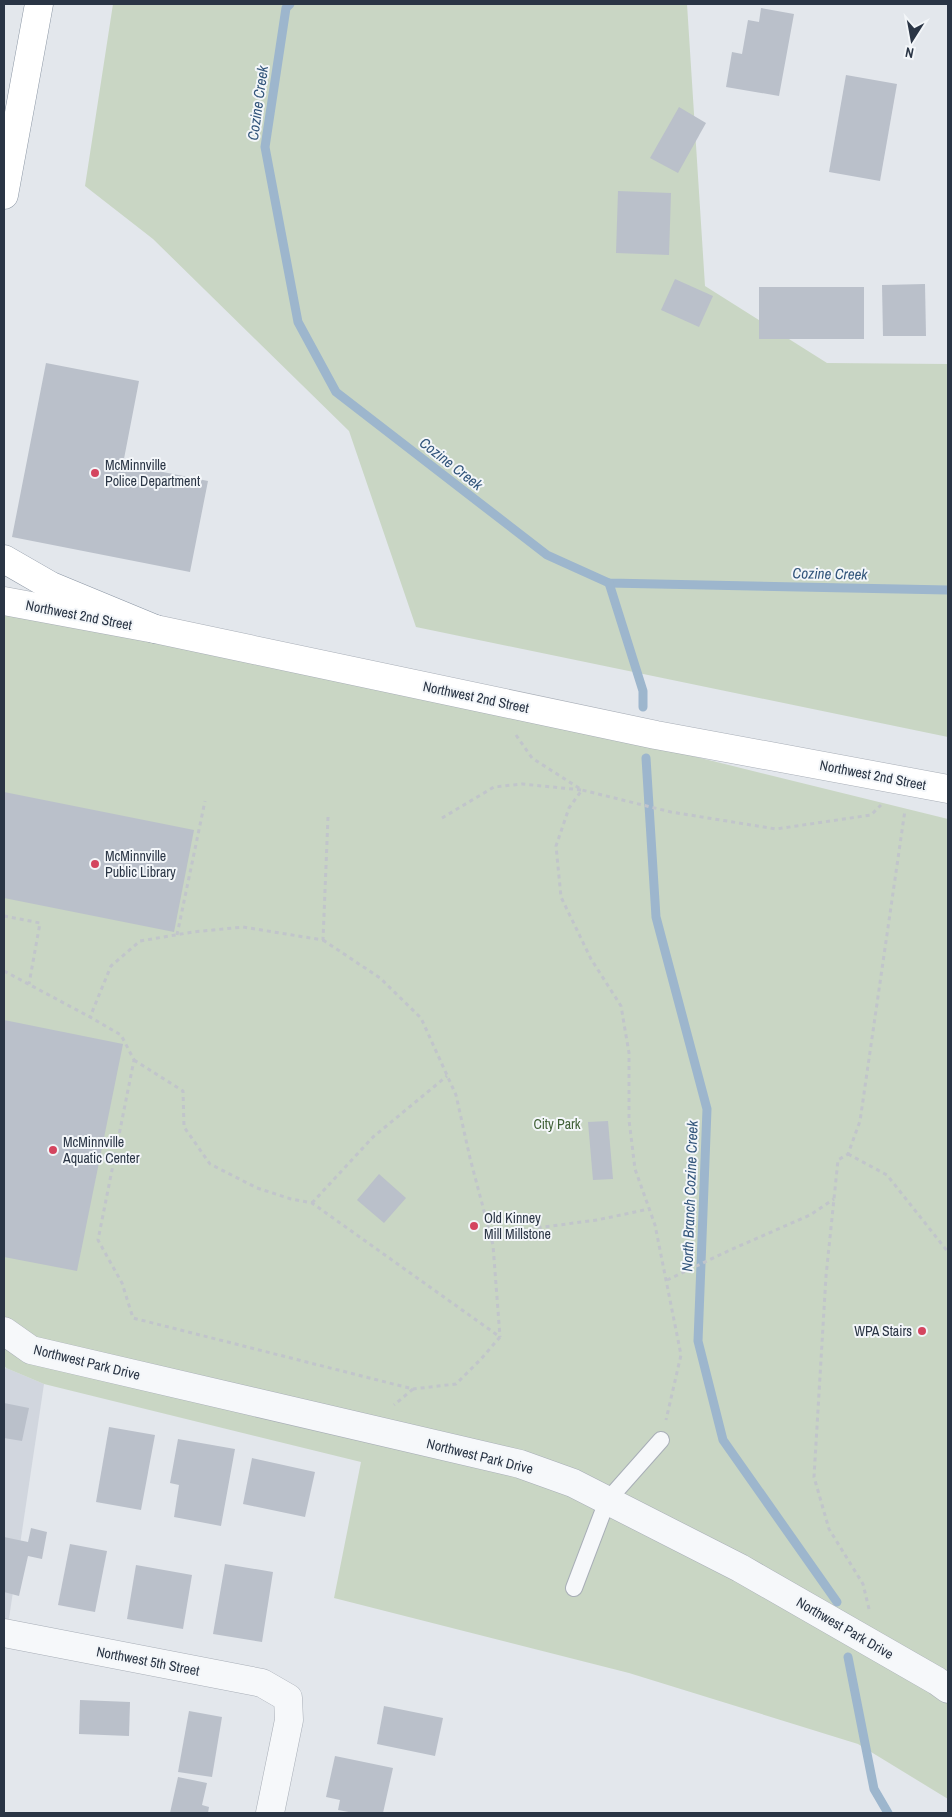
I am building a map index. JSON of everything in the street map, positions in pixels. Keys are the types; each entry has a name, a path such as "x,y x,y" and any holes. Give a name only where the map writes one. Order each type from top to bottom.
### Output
{"main road":[{"path":"4,195 39,4"},
{"path":"4,559 51,586 155,629"},
{"name":"Northwest 2nd Street","path":"4,600 155,629 656,735 948,789"}],"street":[{"name":"Northwest Park Drive","path":"4,1331 31,1350 520,1464 573,1484 740,1568 948,1689"},
{"name":"Northwest 5th Street","path":"4,1633 262,1683 288,1698 289,1720 270,1813"}],"lane":[{"path":"574,1588 607,1501 661,1440"}],"path":[{"path":"515,734 532,758 582,790"},
{"path":"442,818 494,788 522,784 582,790 671,812 776,829 871,815 908,782"},
{"path":"878,1647 863,1584 829,1529 814,1477 826,1276 838,1160 848,1154 860,1121 908,782"},
{"path":"582,790 569,808 556,846 561,897 591,959 621,1006 629,1053 629,1120 635,1170 655,1225 681,1355 661,1440"},
{"path":"177,935 205,801"},
{"path":"323,940 328,817"},
{"path":"4,916 40,923 29,984"},
{"path":"90,1017 111,966 140,941 177,935 243,927 323,940 380,978 421,1018 456,1095 493,1245 500,1337 481,1360 456,1384 413,1389 133,1318 122,1283 98,1240 134,1060"},
{"path":"4,971 121,1035 134,1060 183,1091 184,1127 210,1164 257,1188 291,1199 312,1203 500,1337"},
{"path":"312,1203 373,1136 447,1076"},
{"path":"848,1154 887,1175 948,1252"},
{"path":"667,1280 716,1256 810,1215 834,1198"},
{"path":"490,1234 597,1220 649,1209"},
{"path":"370,1429 413,1389"}],"shaded area":[{"path":"6,1368 44,1384 4,1652 4,1370"}],"green space":[{"path":"113,4 687,4 705,286 827,363 948,364 948,737 416,627 349,431 153,239 85,186"},
{"name":"City Park","path":"4,601 315,663 948,819 948,1799 858,1744 629,1673 334,1598 361,1462 44,1384 6,1368 4,1365"}],"building":[{"path":"761,8 794,14 779,96 726,87 732,52 742,54 748,20 759,22"},
{"path":"846,75 897,84 880,181 829,172"},
{"path":"679,107 706,123 678,173 650,158"},
{"path":"618,191 671,193 669,255 616,253"},
{"path":"675,279 713,296 699,327 661,310"},
{"path":"925,284 926,336 883,336 882,285"},
{"path":"759,287 864,287 864,339 759,339"},
{"name":"McMinnville Police Department","path":"46,363 139,381 123,464 208,481 190,572 12,537"},
{"name":"McMinnville Public Library","path":"4,792 194,830 174,932 4,898"},
{"name":"McMinnville Aquatic Center","path":"4,1020 123,1044 77,1271 4,1257"},
{"path":"608,1121 613,1179 593,1180 588,1122"},
{"path":"379,1174 406,1198 384,1223 357,1200"},
{"path":"4,1403 29,1408 22,1441 4,1438"},
{"path":"109,1427 155,1435 141,1510 96,1502"},
{"path":"178,1439 235,1449 221,1526 174,1517 179,1485 170,1483"},
{"path":"252,1458 315,1472 305,1517 243,1504"},
{"path":"31,1528 47,1532 42,1559 28,1556 19,1596 4,1592 4,1537 28,1542"},
{"path":"70,1544 107,1551 95,1612 58,1605"},
{"path":"225,1564 273,1572 262,1642 213,1634"},
{"path":"136,1565 192,1575 183,1629 127,1619"},
{"path":"80,1700 130,1702 129,1736 79,1734"},
{"path":"384,1706 443,1718 435,1756 377,1744"},
{"path":"189,1711 222,1717 212,1777 178,1772"},
{"path":"335,1756 393,1768 383,1813 354,1813 338,1810 340,1800 326,1797"},
{"path":"178,1777 207,1783 202,1805 209,1807 208,1813 170,1813"}],"waterway":[{"name":"Cozine Creek","path":"290,4 286,8 265,147 298,322 336,392 547,555 609,583 948,590"},
{"name":"North Branch Cozine Creek","path":"609,583 643,691 643,707"},
{"name":"North Branch Cozine Creek","path":"646,758 656,917 707,1109 698,1341 723,1440 837,1602"},
{"name":"North Branch Cozine Creek","path":"848,1657 874,1789 888,1813"}],"place":[{"name":"McMinnville Police Department","path":"95,473"},
{"name":"McMinnville Public Library","path":"95,864"},
{"name":"McMinnville Aquatic Center","path":"53,1150"},
{"name":"Old Kinney Mill Millstone","path":"474,1226"},
{"name":"WPA Stairs","path":"922,1331"}]}
